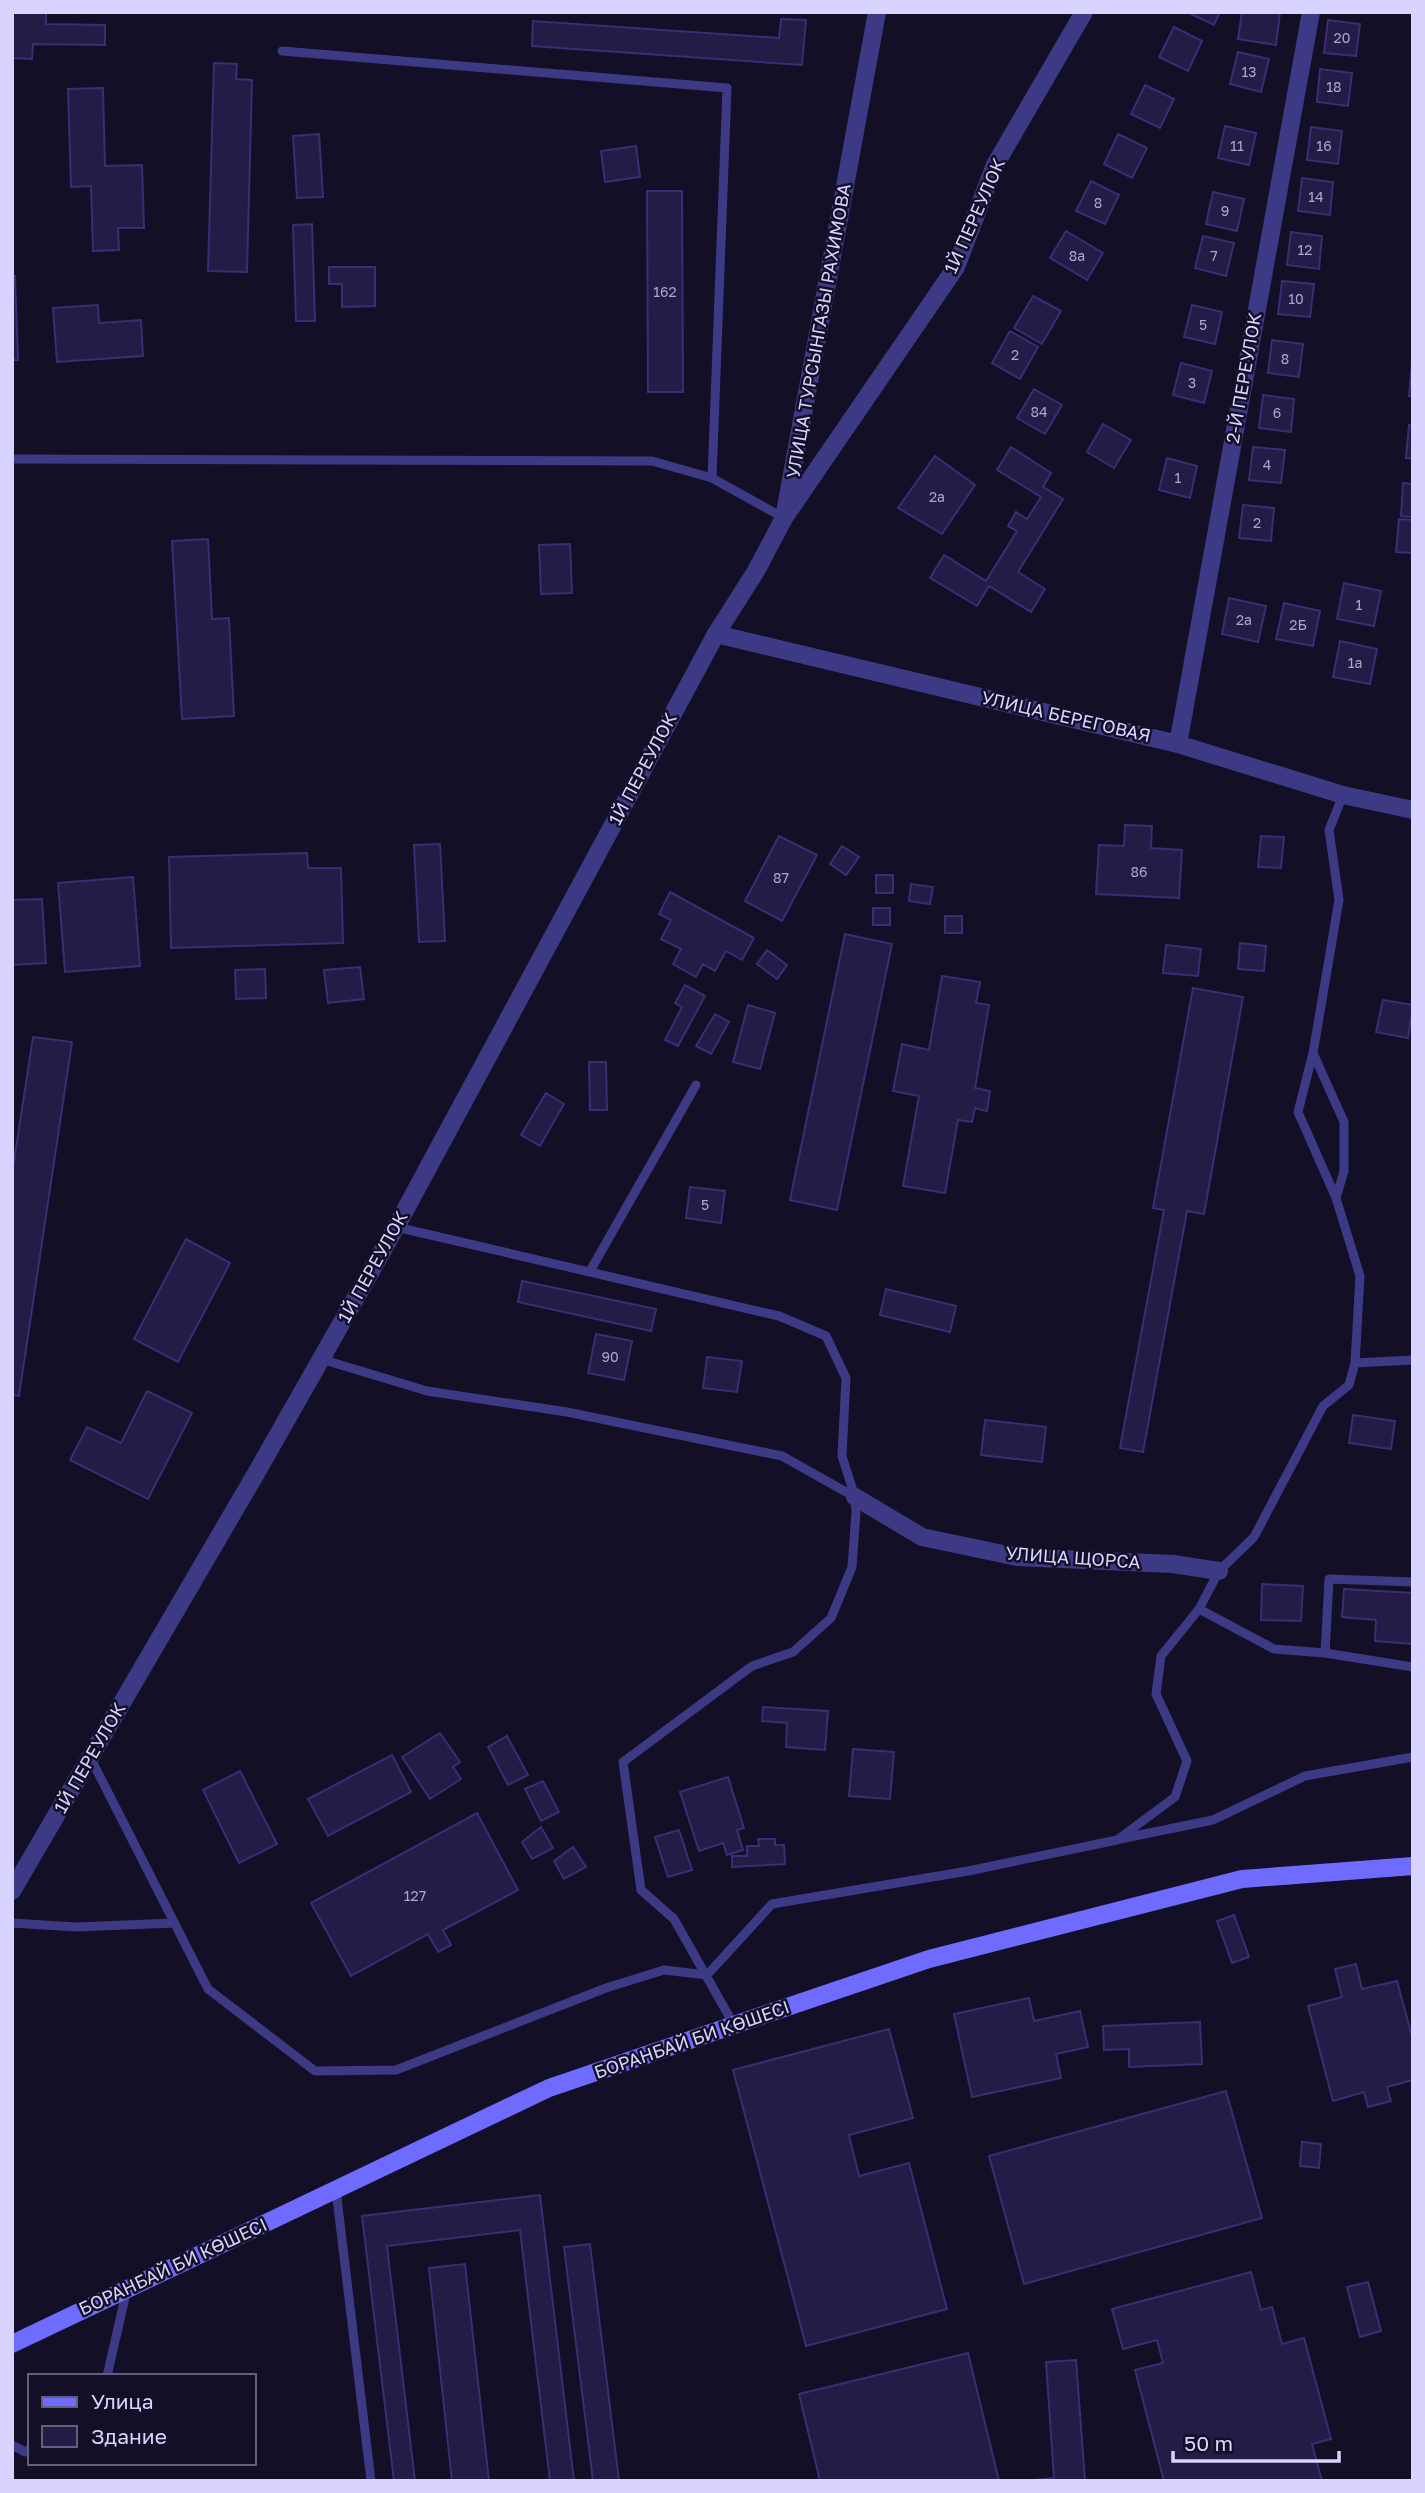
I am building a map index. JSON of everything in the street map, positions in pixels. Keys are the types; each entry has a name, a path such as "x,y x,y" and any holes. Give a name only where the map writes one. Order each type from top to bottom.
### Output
{"main road":[{"name":"БОРАНБАЙ БИ КӨШЕСІ","path":"12,2344 549,2088 929,1959 1242,1878 1413,1866"}],"street":[{"name":"УЛИЦА ТУРСЫНГАЗЫ РАХИМОВА","path":"716,634 756,571 784,518 877,12"},
{"name":"1Й ПЕРЕУЛОК","path":"784,518 956,267 995,165 1084,12"},
{"name":"2-Й ПЕРЕУЛОК","path":"1178,744 1311,12"},
{"name":"1Й ПЕРЕУЛОК","path":"12,1891 396,1227 716,634"},
{"name":"УЛИЦА БЕРЕГОВАЯ","path":"716,634 1178,744 1343,794 1413,810"},
{"name":"УЛИЦА ЩОРСА","path":"855,1497 922,1537 1017,1557 1173,1564 1219,1571"}],"lane":[{"path":"282,51 727,88 712,478"},
{"path":"12,459 652,461 712,478 784,518"},
{"path":"1117,1840 1175,1797 1187,1761 1156,1694 1161,1656 1199,1609 1219,1571 1254,1537 1323,1406 1349,1385 1355,1363 1360,1276 1336,1198 1298,1112 1313,1053 1339,900 1329,830 1343,794"},
{"path":"1313,1053 1344,1122 1344,1171 1336,1198"},
{"path":"590,1271 696,1085"},
{"path":"396,1227 779,1316 826,1336 846,1378 842,1456 855,1497 856,1512 852,1567 831,1618 793,1652 752,1666 623,1762 641,1890 674,1919 734,2025"},
{"path":"321,1359 427,1391 568,1412 782,1456 855,1497"},
{"path":"1355,1363 1413,1360"},
{"path":"1325,1653 1329,1579 1413,1581"},
{"path":"1199,1609 1274,1649 1325,1653 1413,1667"},
{"path":"90,1757 208,1989 314,2071 396,2070 606,1988 664,1970 707,1975"},
{"path":"707,1975 772,1904 968,1871 1213,1821 1305,1776 1413,1757"},
{"path":"12,1923 76,1927 174,1923"},
{"path":"336,2190 371,2481"},
{"path":"107,2374 127,2289"},
{"path":"12,2445 25,2452 28,2450"}],"building":[{"path":"12,12 46,12 46,24 105,25 105,45 33,44 32,59 12,58"},
{"path":"1187,12 1220,12 1214,25"},
{"path":"1242,12 1280,12 1276,45 1238,39"},
{"path":"781,19 806,20 802,65 532,46 533,21 779,38"},
{"path":"1328,20 1360,24 1356,56 1324,53"},
{"path":"1174,27 1202,41 1188,71 1159,57"},
{"path":"1238,52 1269,59 1261,92 1230,84"},
{"path":"214,63 237,64 236,79 252,80 247,272 208,271"},
{"path":"1320,69 1352,73 1348,106 1317,102"},
{"path":"1145,85 1174,99 1160,128 1131,114"},
{"path":"103,88 105,166 142,165 144,228 118,228 119,250 93,251 91,186 71,187 68,89"},
{"path":"1225,126 1256,133 1249,165 1218,158"},
{"path":"1311,127 1342,131 1338,164 1307,160"},
{"path":"319,134 323,197 297,198 293,136"},
{"path":"1118,134 1147,148 1132,178 1104,164"},
{"path":"636,146 640,177 605,182 601,151"},
{"path":"1302,178 1333,182 1330,215 1298,211"},
{"path":"1091,181 1119,195 1105,224 1076,211"},
{"path":"647,191 682,191 683,392 648,392"},
{"path":"1213,192 1244,199 1237,231 1206,224"},
{"path":"312,224 315,321 296,321 293,225"},
{"path":"1066,231 1103,253 1087,280 1050,258"},
{"path":"1291,232 1322,236 1319,269 1287,265"},
{"path":"1203,236 1234,243 1226,276 1195,268"},
{"path":"329,267 375,267 375,306 342,307 342,284 329,284"},
{"path":"12,276 15,276 18,360 12,360"},
{"path":"1282,281 1314,284 1310,317 1278,314"},
{"path":"1033,296 1061,311 1042,344 1014,328"},
{"path":"98,305 99,323 141,320 143,356 57,362 53,308"},
{"path":"1192,305 1222,312 1215,344 1184,337"},
{"path":"1010,331 1038,347 1020,379 992,363"},
{"path":"1272,340 1303,344 1299,377 1268,373"},
{"path":"1181,363 1212,371 1204,403 1173,395"},
{"path":"1412,363 1413,396 1409,396"},
{"path":"1034,389 1062,405 1045,434 1017,418"},
{"path":"1263,395 1294,399 1291,432 1259,428"},
{"path":"1103,424 1131,440 1114,468 1087,452"},
{"path":"1409,425 1413,426 1413,459 1406,458"},
{"path":"1011,447 1051,473 1043,487 1063,499 1018,572 1045,589 1031,612 989,586 977,606 930,578 944,555 986,581 1017,531 1008,526 1016,512 1027,519 1041,497 997,470"},
{"path":"1253,447 1285,450 1281,483 1249,480"},
{"path":"935,456 975,485 942,534 898,508"},
{"path":"1167,458 1197,466 1190,498 1159,490"},
{"path":"1403,483 1413,484 1413,517 1401,516"},
{"path":"1243,505 1274,508 1271,541 1239,538"},
{"path":"1399,519 1413,520 1413,553 1396,552"},
{"path":"208,539 212,619 229,618 234,716 182,719 172,541"},
{"path":"570,544 572,593 541,594 539,545"},
{"path":"1344,583 1381,591 1374,626 1337,619"},
{"path":"1229,598 1266,606 1258,642 1222,634"},
{"path":"1284,603 1320,611 1313,646 1276,639"},
{"path":"1340,641 1377,649 1370,684 1333,677"},
{"path":"1125,825 1152,826 1151,848 1182,850 1179,898 1096,894 1099,845 1124,846"},
{"path":"779,836 817,855 782,921 745,901"},
{"path":"1261,836 1284,837 1281,868 1258,867"},
{"path":"440,844 445,941 419,942 414,845"},
{"path":"842,846 859,857 846,875 830,864"},
{"path":"307,853 308,868 341,868 343,943 171,948 169,857"},
{"path":"876,875 893,875 893,893 876,893"},
{"path":"133,877 140,966 65,972 58,883"},
{"path":"911,884 933,887 930,904 909,901"},
{"path":"670,892 754,938 742,960 726,951 715,971 703,964 696,977 673,964 681,949 661,939 671,920 659,914"},
{"path":"42,899 46,963 12,965 12,900"},
{"path":"873,908 890,908 890,925 873,925"},
{"path":"945,916 962,916 962,933 945,933"},
{"path":"845,934 892,944 837,1210 790,1200"},
{"path":"1240,943 1266,946 1264,971 1238,969"},
{"path":"1166,945 1201,949 1198,976 1163,973"},
{"path":"767,950 787,965 777,979 757,964"},
{"path":"360,967 364,999 328,1003 324,970"},
{"path":"265,969 266,998 236,999 235,970"},
{"path":"942,976 980,982 976,1003 989,1005 975,1088 990,1091 987,1111 975,1108 972,1122 958,1120 945,1193 903,1186 919,1096 893,1091 902,1044 929,1050"},
{"path":"685,985 705,996 678,1046 665,1040 682,1007 675,1003"},
{"path":"1193,988 1243,997 1204,1214 1187,1211 1143,1452 1120,1448 1164,1210 1153,1208"},
{"path":"1383,1000 1413,1005 1408,1038 1376,1032"},
{"path":"748,1005 775,1013 760,1069 733,1062"},
{"path":"715,1014 729,1022 711,1054 696,1046"},
{"path":"33,1037 72,1042 19,1396 12,1395 12,1174"},
{"path":"589,1062 606,1062 607,1110 590,1110"},
{"path":"546,1093 564,1104 540,1146 521,1135"},
{"path":"690,1187 725,1191 721,1223 686,1218"},
{"path":"186,1239 230,1263 178,1362 134,1339"},
{"path":"522,1281 656,1309 651,1331 518,1302"},
{"path":"886,1289 956,1306 950,1332 880,1315"},
{"path":"596,1334 632,1341 624,1380 588,1373"},
{"path":"707,1357 742,1361 737,1392 703,1388"},
{"path":"147,1391 192,1413 148,1499 70,1460 87,1427 121,1443"},
{"path":"1353,1415 1395,1421 1391,1449 1349,1443"},
{"path":"985,1420 1046,1427 1042,1462 981,1455"},
{"path":"1262,1584 1303,1586 1301,1621 1261,1620"},
{"path":"1344,1589 1413,1593 1413,1644 1375,1641 1376,1620 1342,1617"},
{"path":"763,1707 828,1711 825,1750 786,1747 787,1723 762,1721"},
{"path":"440,1733 460,1762 453,1767 461,1779 430,1799 402,1757"},
{"path":"507,1736 528,1775 508,1785 488,1747"},
{"path":"853,1749 894,1752 890,1799 849,1796"},
{"path":"392,1755 411,1792 328,1836 308,1799"},
{"path":"240,1771 277,1844 239,1863 203,1790"},
{"path":"728,1777 744,1828 737,1830 743,1850 727,1855 723,1843 699,1851 680,1792"},
{"path":"543,1781 559,1812 541,1821 525,1789"},
{"path":"477,1813 518,1890 443,1930 451,1945 438,1952 428,1934 351,1976 311,1903"},
{"path":"541,1827 553,1848 532,1859 522,1842"},
{"path":"679,1830 692,1870 668,1877 655,1837"},
{"path":"758,1839 775,1839 775,1845 784,1845 785,1864 732,1867 732,1856 747,1856 747,1846 759,1846"},
{"path":"573,1847 586,1867 564,1879 554,1861"},
{"path":"1234,1915 1249,1957 1232,1963 1217,1921"},
{"path":"1356,1964 1362,1989 1397,1981 1413,2040 1413,2080 1387,2087 1391,2101 1368,2107 1364,2092 1333,2101 1308,2006 1342,1997 1335,1969"},
{"path":"1029,1998 1034,2021 1080,2011 1088,2047 1056,2054 1061,2078 972,2097 954,2014"},
{"path":"1200,2022 1202,2064 1129,2067 1129,2049 1104,2050 1103,2026"},
{"path":"889,2029 913,2118 849,2135 859,2176 909,2163 947,2309 806,2346 733,2070"},
{"path":"1226,2091 1262,2218 1024,2284 989,2156"},
{"path":"1302,2142 1321,2144 1319,2168 1300,2166"},
{"path":"540,2195 574,2481 550,2481 520,2230 387,2246 415,2481 394,2481 362,2216"},
{"path":"590,2244 619,2481 593,2481 564,2247"},
{"path":"465,2264 489,2481 452,2481 429,2268"},
{"path":"1251,2272 1261,2310 1272,2307 1282,2344 1304,2338 1331,2439 1312,2444 1322,2481 1164,2481 1135,2370 1163,2363 1157,2340 1123,2349 1112,2309"},
{"path":"1368,2282 1381,2331 1360,2337 1347,2287"},
{"path":"968,2353 999,2481 820,2481 799,2394"},
{"path":"1076,2360 1085,2481 1025,2481 1054,2478 1046,2362"}]}
